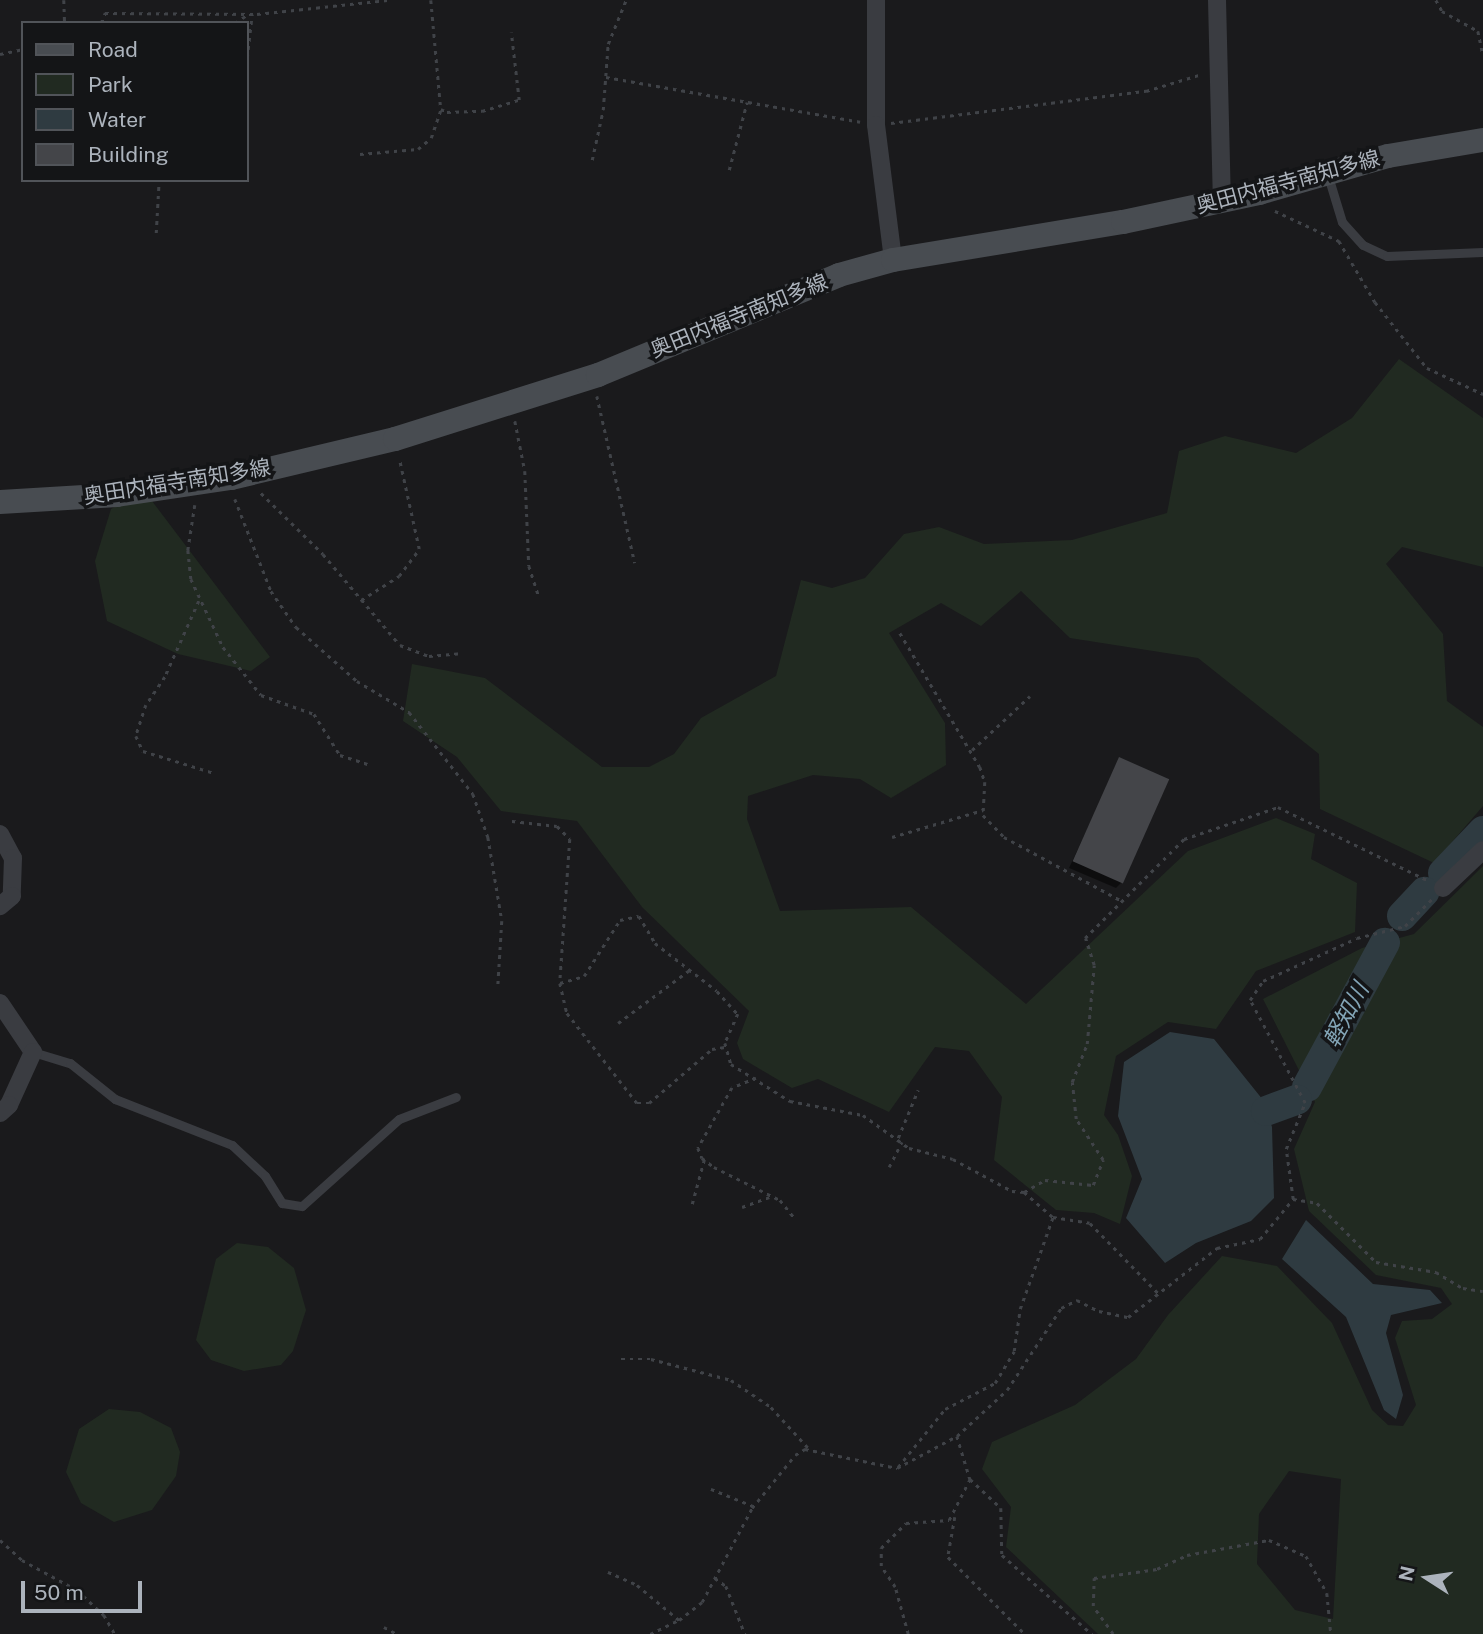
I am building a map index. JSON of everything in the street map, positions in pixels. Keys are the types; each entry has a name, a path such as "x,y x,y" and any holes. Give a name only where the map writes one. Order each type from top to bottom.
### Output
{"main road":[{"name":"奥田内福寺南知多線","path":"0,502 117,495 193,483 242,475 395,439 592,377 814,285 893,260 1123,222 1259,193 1327,171 1483,141"}],"street":[{"path":"876,0 876,125 893,260"},
{"path":"1217,0 1222,201"},
{"path":"0,834 13,858 12,895 0,905"},
{"path":"1443,888 1483,850"},
{"path":"0,1003 33,1052 9,1105 0,1113"}],"lane":[{"path":"1327,171 1342,222 1363,245 1387,256 1483,252"},
{"path":"33,1052 70,1063 115,1100 232,1145 265,1176 282,1203 302,1206 399,1119 456,1097"}],"path":[{"path":"64,0 65,21"},
{"path":"102,21 105,13 250,14 387,0"},
{"path":"360,154 418,149 431,138 441,109 431,0"},
{"path":"592,160 612,31 626,0"},
{"path":"1436,0 1442,11 1478,31 1483,54"},
{"path":"238,21 250,14"},
{"path":"248,43 250,14"},
{"path":"441,109 460,113 519,100 511,32"},
{"path":"0,54 21,50"},
{"path":"606,77 876,125 1146,91 1219,69"},
{"path":"729,170 747,102"},
{"path":"156,233 159,182"},
{"path":"1259,193 1274,210 1339,241 1375,302 1427,368 1483,394"},
{"path":"592,377 635,563"},
{"path":"511,404 523,450 525,534 539,596"},
{"path":"361,600 400,576 419,549 395,439"},
{"path":"242,475 298,526 400,645 437,657 463,653"},
{"path":"242,475 271,591 296,627 356,681 409,712 473,794 488,837 502,921 498,986"},
{"path":"193,483 196,500 188,564 199,601 223,648 261,695 314,714 340,755 368,764"},
{"path":"199,601 165,677 146,705 136,736 143,751 214,772"},
{"path":"900,633 971,751 985,782 983,810 1004,837 1122,901"},
{"path":"971,751 1030,696"},
{"path":"560,983 584,976 620,920 633,915 643,921 655,943 691,969 738,1014 725,1047 730,1063 758,1078 790,1101 863,1115 909,1148 963,1163 1012,1191 1024,1192 1045,1180 1093,1185 1103,1160 1076,1119 1072,1082 1087,1044 1094,965 1085,938 1184,839 1278,807 1443,888 1405,926 1357,939 1263,981 1250,1000 1304,1103 1286,1149 1293,1199 1260,1239 1217,1248 1129,1317 1099,1311 1077,1300 1061,1308 1007,1390 957,1436 897,1468 811,1451 795,1455 754,1506 702,1601 679,1620 650,1634"},
{"path":"892,837 983,810"},
{"path":"512,821 557,826 570,839 560,983 567,1013 638,1103 649,1103 712,1049 725,1047"},
{"path":"618,1023 691,969"},
{"path":"692,1204 704,1160 700,1141 733,1088 758,1078"},
{"path":"898,1138 918,1090"},
{"path":"890,1167 902,1142"},
{"path":"704,1160 771,1196 794,1217"},
{"path":"1024,1192 1053,1217 1090,1223 1159,1294"},
{"path":"742,1207 771,1196"},
{"path":"1293,1199 1317,1203 1376,1262 1436,1272 1463,1288 1483,1292"},
{"path":"897,1468 945,1409 995,1383 1014,1351 1020,1309 1053,1217"},
{"path":"621,1359 651,1359 731,1380 771,1407 811,1451"},
{"path":"957,1436 970,1479 1001,1508 1002,1556 1092,1634"},
{"path":"970,1479 954,1515 948,1557 1025,1634"},
{"path":"711,1489 754,1506"},
{"path":"908,1634 895,1587 881,1566 881,1548 894,1530 906,1523 941,1524 954,1515"},
{"path":"1113,1634 1093,1606 1094,1578 1157,1569 1187,1555 1269,1540 1306,1556 1327,1593 1331,1634"},
{"path":"0,1541 23,1560 77,1590 104,1615 115,1634"},
{"path":"608,1573 637,1585 679,1620"},
{"path":"715,1578 726,1586 745,1634"},
{"path":"384,1627 397,1634"}],"green space":[{"path":"1399,359 1483,418 1483,567 1402,547 1386,564 1443,634 1447,701 1483,727 1483,806 1434,863 1320,809 1319,754 1198,658 1070,638 1021,591 981,626 941,603 889,633 945,723 946,765 891,798 860,779 813,775 748,796 747,819 780,911 911,907 1026,1004 1188,851 1276,818 1315,834 1311,859 1357,883 1355,932 1256,971 1216,1029 1168,1022 1116,1056 1104,1115 1118,1135 1132,1176 1120,1224 1094,1213 1056,1210 994,1160 1002,1097 969,1051 935,1047 889,1112 818,1079 792,1088 743,1059 737,1043 749,1011 642,907 577,821 501,811 457,757 403,721 412,664 485,678 602,767 649,767 674,754 701,718 776,676 801,580 832,588 865,578 904,534 939,527 984,544 1072,540 1167,513 1179,451 1225,436 1296,453 1352,418"},
{"path":"131,497 152,501 270,657 251,671 178,654 107,621 95,561 111,509"},
{"path":"1483,866 1483,1634 1098,1634 1006,1547 1011,1507 982,1469 992,1442 1075,1405 1136,1359 1168,1315 1222,1256 1277,1266 1332,1323 1372,1410 1388,1425 1403,1426 1416,1405 1395,1338 1402,1321 1432,1319 1452,1304 1441,1288 1376,1275 1309,1211 1294,1149 1315,1102 1263,999 1362,948 1414,934","holes":["1289,1471 1341,1479 1333,1619 1295,1610 1257,1564 1259,1514"]},
{"path":"237,1243 268,1247 294,1268 306,1310 293,1351 281,1365 244,1371 211,1360 196,1340 216,1259"},
{"path":"109,1409 140,1412 171,1428 180,1452 176,1476 152,1510 114,1522 81,1503 66,1472 79,1429"}],"water":[{"path":"1170,1032 1214,1039 1263,1100 1272,1127 1274,1198 1251,1221 1196,1243 1165,1263 1126,1218 1142,1179 1118,1116 1124,1062"},
{"path":"1306,1220 1373,1284 1430,1290 1442,1303 1391,1315 1386,1333 1403,1395 1396,1419 1384,1410 1346,1317 1282,1259"}],"building":[{"path":"1119,757 1169,779 1123,884 1073,861"}],"waterway":[{"name":"軽知川","path":"1443,873 1483,831"},
{"name":"軽知川","path":"1402,916 1424,892"},
{"name":"軽知川","path":"1307,1087 1385,943"},
{"name":"軽知川","path":"1266,1111 1297,1100"}]}
